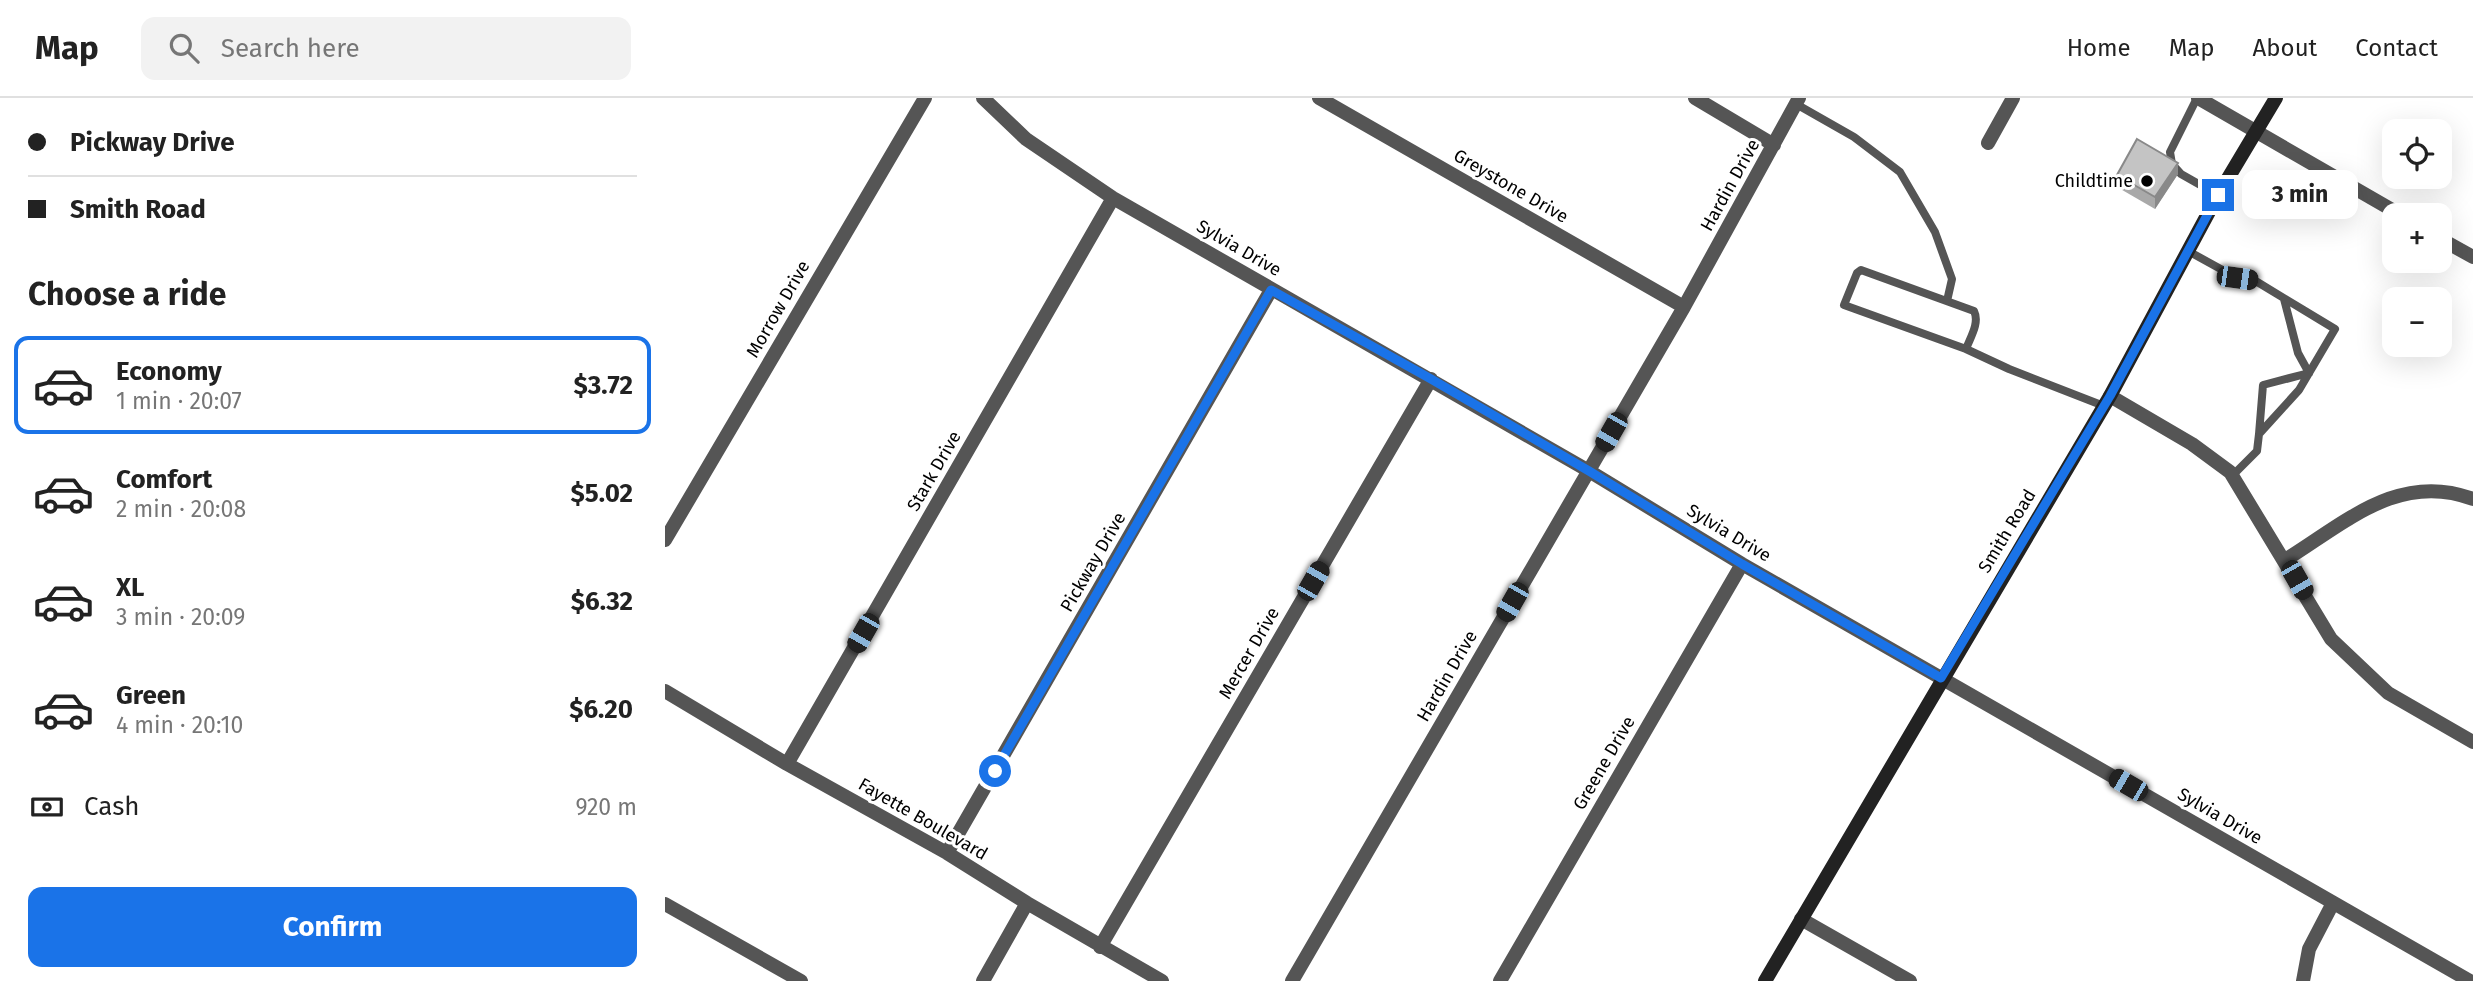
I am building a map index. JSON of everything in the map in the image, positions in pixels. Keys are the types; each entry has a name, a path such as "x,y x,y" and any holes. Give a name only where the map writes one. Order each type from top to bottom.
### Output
{"main road":[{"name":"Smith Road","path":"1765,981 1941,678 2107,401 2218,195 2276,98"}],"street":[{"name":"Morrow Drive","path":"665,540 925,98"},
{"name":"Sylvia Drive","path":"983,98 1026,139 1113,198 1431,379 1742,564 2470,981"},
{"name":"Greystone Drive","path":"1319,98 1684,307"},
{"path":"1695,98 1774,145"},
{"path":"1988,143 2013,98"},
{"path":"2198,98 2382,204"},
{"name":"Hardin Drive","path":"1292,981 1684,307 1798,101"},
{"name":"Stark Drive","path":"787,764 1113,198"},
{"path":"2452,245 2473,257"},
{"name":"Pickway Drive","path":"947,853 1271,290"},
{"name":"Mercer Drive","path":"1100,947 1431,379"},
{"path":"2107,401 2192,444 2232,475 2332,639 2388,694 2473,742"},
{"path":"2285,560 2381,500 2423,490 2449,492 2473,499"},
{"name":"Greene Drive","path":"1500,981 1742,564"},
{"name":"Fayette Boulevard","path":"665,691 787,764 947,853 1027,904 1162,981"},
{"path":"2303,981 2309,948 2333,903"},
{"path":"665,904 801,981"},
{"path":"983,981 1027,904"},
{"path":"1801,919 1910,981"}],"lane":[{"path":"2198,98 2170,152 2172,164 2181,174 2218,195"},
{"path":"1798,101 1854,137 1900,172 1935,232 1952,279 1947,301"},
{"path":"2188,251 2237,278 2253,280 2335,329 2299,390 2259,434"},
{"path":"1966,349 1977,316 1969,309 1861,270 1855,277 1845,305 1966,349 2009,369 2107,401"},
{"path":"2284,299 2298,353 2309,373"},
{"path":"2232,475 2257,451 2263,385 2309,373"}],"building":[{"name":"Childtime","path":"2137,139 2178,163 2155,197 2117,175"}],"place":[{"name":"Childtime","path":"2147,181"}],"route":[{"path":"995,771 1271,290 1431,379 1742,564 1941,678 2110,396 2218,195"}]}
